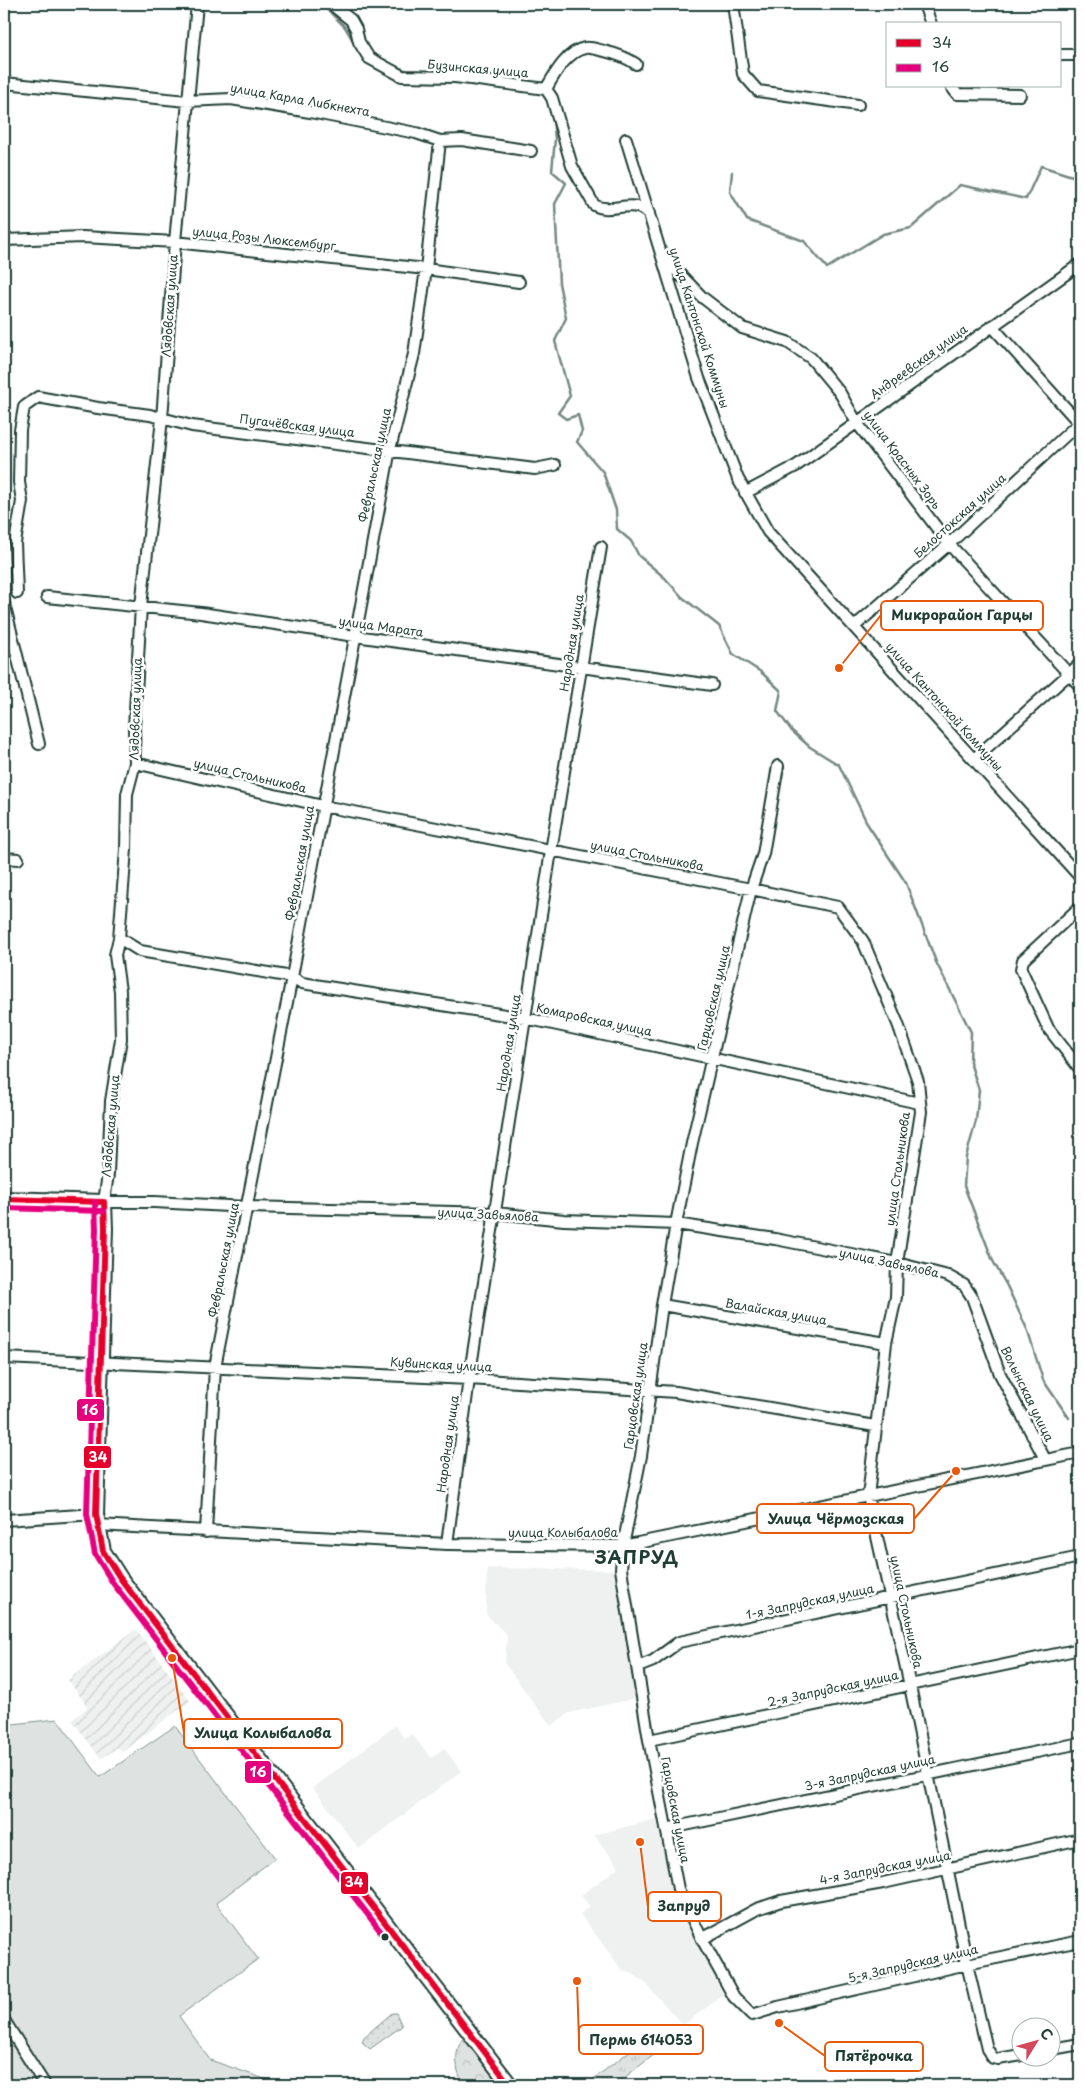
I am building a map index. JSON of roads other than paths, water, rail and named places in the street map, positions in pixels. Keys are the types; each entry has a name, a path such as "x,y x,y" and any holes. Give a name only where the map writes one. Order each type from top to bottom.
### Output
{"main road":[{"name":"улица Завьялова","path":"4,1199 104,1202"},
{"name":"Лядовская улица","path":"104,1202 105,1229 97,1520 102,1551 120,1578 510,2085"}],"street":[{"name":"Лядовская улица","path":"104,1202 108,1174 111,1101 121,1038 120,991 114,955 119,938 126,849 127,794 135,763 134,728 141,606 162,419 175,242 197,4"},
{"name":"Бузинская улица","path":"330,4 351,20 356,29 359,42 369,58 402,76 455,77 546,89"},
{"path":"733,4 744,74 758,91 858,105"},
{"path":"924,4 930,22"},
{"path":"636,64 626,57 617,54 585,48 572,54 556,72 546,89 552,98 572,166 594,205 599,208 637,206 648,213"},
{"path":"1062,55 1080,55"},
{"name":"улица Карла Либкнехта","path":"4,83 187,102 231,99 416,133 440,141 462,140 531,151"},
{"path":"952,88 957,94 1020,95"},
{"name":"улица Кантонской Коммуны","path":"626,139 699,378 738,479 768,532 1080,877"},
{"name":"Февральская улица","path":"206,1532 215,1367 292,977 390,449 414,354 426,269 440,141"},
{"name":"улица Розы Люксембург","path":"5,240 83,237 175,242 426,269 519,282"},
{"name":"улица Красных Зорь","path":"663,256 702,297 742,328 787,342 811,358 840,393 856,423 949,544 1080,686"},
{"name":"Андреевская улица","path":"746,493 796,466 1080,264"},
{"path":"992,326 1080,423"},
{"name":"Пугачёвская улица","path":"17,593 15,543 22,501 19,482 20,430 24,407 38,397 150,415 192,426 535,468 555,465"},
{"name":"Белостокская улица","path":"855,626 949,544 1080,423"},
{"name":"Народная улица","path":"447,1544 469,1379 550,851 601,547"},
{"name":"улица Марата","path":"46,597 201,613 354,636 712,684"},
{"path":"4,603 39,744"},
{"path":"974,759 1080,664"},
{"name":"улица Стольникова","path":"135,763 323,806 751,889 838,908 863,941 898,1024 918,1080 920,1112 896,1262 896,1297 886,1344 868,1496 910,1686 967,1964 987,2049 993,2058 1012,2056"},
{"name":"Гарцовская улица","path":"752,2015 734,1997 702,1939 678,1889 649,1740 620,1569 641,1456 662,1305 676,1224 692,1143 751,889 763,854 778,766"},
{"path":"4,858 18,859"},
{"path":"1080,907 1023,960 1021,969 1048,1028 1080,1069"},
{"name":"Комаровская улица","path":"119,938 140,952 292,977 302,983 525,1018 613,1038 713,1057 919,1103"},
{"name":"улица Завьялова","path":"104,1202 495,1213 564,1220 676,1224 896,1262 948,1276 964,1285"},
{"name":"Волынская улица","path":"964,1285 972,1296 1000,1374 1045,1459"},
{"name":"Валайская улица","path":"662,1305 886,1344"},
{"name":"Кувинская улица","path":"4,1358 469,1379 676,1392 875,1426"},
{"name":"улица Колыбалова","path":"4,1520 97,1520 206,1532 447,1544 623,1546 1080,1453"},
{"name":"1-я Запрудская улица","path":"638,1667 653,1661 679,1642 1080,1557"},
{"name":"2-я Запрудская улица","path":"649,1740 1080,1649"},
{"name":"3-я Запрудская улица","path":"666,1829 928,1773 1080,1743"},
{"name":"4-я Запрудская улица","path":"702,1939 757,1909 781,1901 883,1883 1080,1839"},
{"name":"5-я Запрудская улица","path":"752,2015 778,2007 1080,1940"},
{"path":"4,2020 45,2085"},
{"path":"1062,2047 1080,2044"}],"waterway":[{"path":"319,4 345,27 355,44"},
{"path":"392,65 410,72"},
{"path":"458,73 477,75"},
{"path":"490,77 526,81"},
{"path":"553,119 555,139 552,171 566,183 555,204 559,283 566,318 555,341 570,396 558,413 566,419 578,415 582,431 577,442 603,472 616,510 617,529 631,541 639,556 665,578 682,597 719,626 733,654 761,672 781,691 777,711 792,731 810,747 839,765 868,825 906,883 936,962 971,1032 970,1062 979,1090 976,1121 966,1157 964,1186 993,1261 1027,1329 1043,1380 1069,1418"},
{"path":"732,172 730,192 747,220 804,241 827,268 883,234 911,228 960,185 1026,199 1041,166 1072,176 1080,167"}],"place":[{"name":"Микрорайон Гарцы","path":"839,668"},
{"name":"Улица Чёрмозская","path":"956,1471"},
{"name":"Улица Колыбалова","path":"172,1658"},
{"name":"Запруд","path":"640,1842"},
{"name":"Пермь 614053","path":"577,1981"},
{"name":"Пятёрочка","path":"779,2023"}],"district":[{"name":"ЗАПРУД","path":"637,1558"}]}
